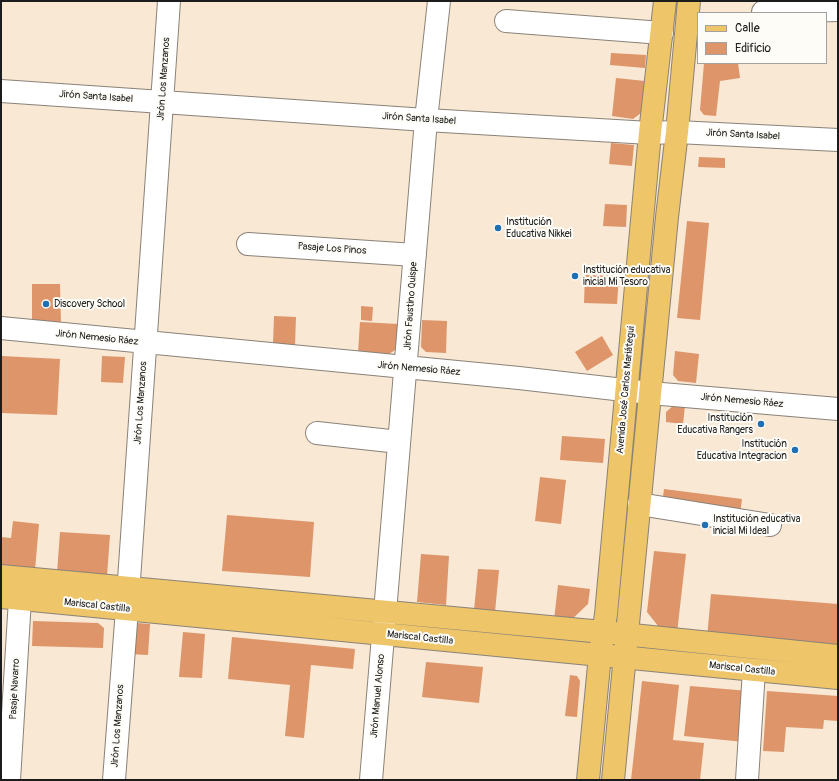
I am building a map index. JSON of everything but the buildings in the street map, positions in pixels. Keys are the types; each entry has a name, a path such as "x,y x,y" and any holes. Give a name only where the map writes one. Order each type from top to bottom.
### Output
{"main road":[{"name":"Avenida José Carlos Mariátegui","path":"588,780 607,598 650,133 665,1"},
{"path":"613,780 667,216 677,132 688,1"},
{"name":"Mariscal Castilla","path":"1,576 128,599 383,634 838,678"},
{"name":"Mariscal Castilla","path":"11,598 128,599 385,612 838,656"}],"street":[{"name":"Jirón Los Manzanos","path":"114,780 128,599 169,1"},
{"name":"Jirón Faustino Quispe","path":"385,612 426,120 439,1"},
{"path":"763,12 838,10"},
{"path":"506,21 662,33"},
{"name":"Jirón Santa Isabel","path":"1,91 426,120 650,133 677,132 838,140"},
{"name":"Pasaje Los Pinos","path":"248,244 415,255"},
{"name":"Jirón Nemesio Ráez","path":"1,328 519,378 650,393 838,409"},
{"path":"317,433 399,442"},
{"path":"639,504 770,525"},
{"name":"Pasaje Navarro","path":"9,780 11,598"},
{"name":"Jirón Manuel Alonso","path":"371,780 385,612"},
{"path":"747,780 754,670"}],"place":[{"name":"Institución Educativa Nikkei","path":"498,228"},
{"name":"Institución educativa inicial Mi Tesoro","path":"575,276"},
{"name":"Discovery School","path":"46,304"},
{"name":"Institución Educativa Rangers","path":"761,424"},
{"name":"Institución Educativa Integracion","path":"795,450"},
{"name":"Institución educativa inicial Mi Ideal","path":"705,525"}]}
